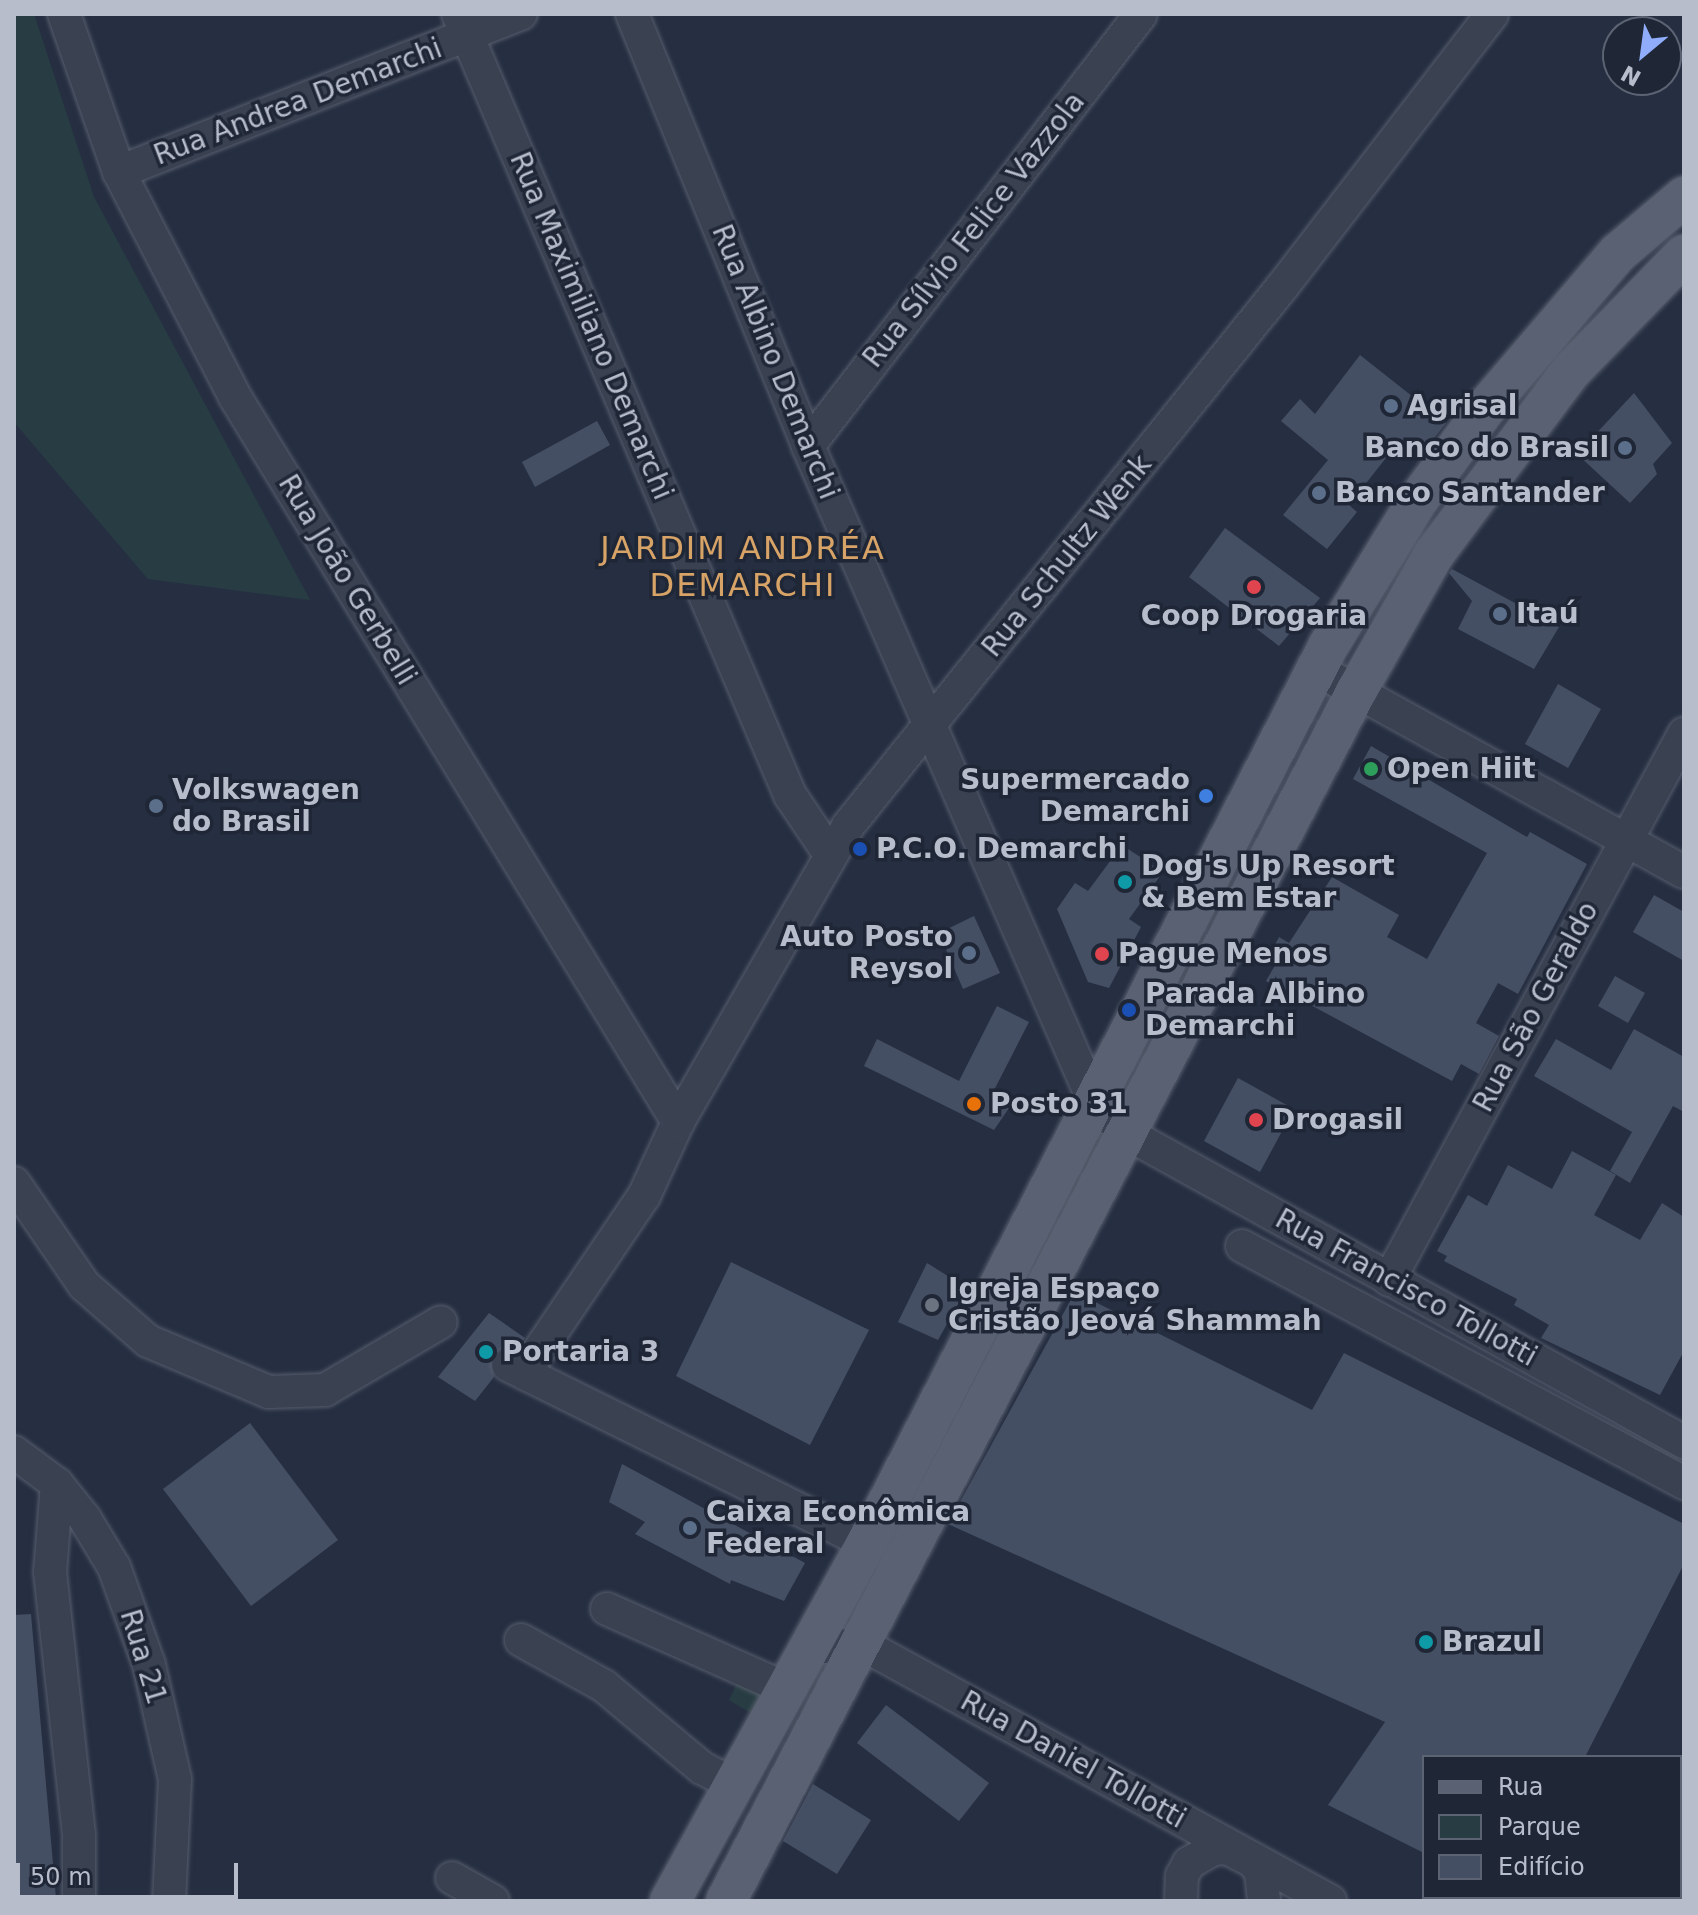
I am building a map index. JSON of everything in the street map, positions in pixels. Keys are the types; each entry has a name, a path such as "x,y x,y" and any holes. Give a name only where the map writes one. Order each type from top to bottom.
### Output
{"main road":[{"path":"670,1901 789,1690 867,1543 1316,669 1418,500 1488,405 1618,253 1684,197"},
{"path":"726,1901 1356,692 1471,499 1571,371 1684,255"}],"street":[{"name":"Rua João Gerbelli","path":"64,14 119,172 235,397 678,1122"},
{"name":"Rua Andrea Demarchi","path":"119,172 462,25 521,14"},
{"name":"Rua Albino Demarchi","path":"632,14 808,446 1095,1104"},
{"name":"Rua Sílvio Felice Vazzola","path":"808,446 1141,14"},
{"name":"Rua Schultz Wenk","path":"867,1543 515,1368 624,1229 678,1122 829,853 930,730 1492,14"},
{"name":"Rua Maximiliano Demarchi","path":"462,25 790,795 829,853"},
{"path":"1316,669 1684,872"},
{"name":"Rua São Geraldo","path":"1389,1280 1684,734"},
{"name":"Rua Francisco Tollotti","path":"1095,1104 1128,1134 1684,1442"},
{"path":"14,1183 84,1285 148,1341 269,1392 325,1390 441,1322"},
{"path":"1242,1246 1684,1483"},
{"name":"Rua 21","path":"14,1452 57,1484 114,1567 149,1665 175,1779 169,1901"},
{"path":"57,1484 50,1572 79,1835 79,1901"},
{"path":"607,1609 789,1690"},
{"path":"521,1640 604,1686 702,1768 734,1784"},
{"path":"811,1648 862,1644"},
{"name":"Rua Daniel Tollotti","path":"862,1644 1330,1901"},
{"path":"1181,1901 1182,1876 1200,1854 1213,1849 1241,1853 1261,1872 1264,1901"},
{"path":"452,1878 493,1901"}],"green space":[{"path":"14,14 34,14 94,197 310,600 148,579 14,422"},
{"path":"742,1673 768,1684 754,1715 729,1700"}],"building":[{"path":"1360,355 1446,423 1420,456 1400,440 1349,505 1357,512 1327,549 1283,515 1328,460 1281,421 1300,399 1315,414"},
{"name":"Banco do Brasil","path":"1634,393 1672,443 1653,464 1657,474 1630,503 1577,454"},
{"path":"597,421 610,445 535,487 522,462"},
{"name":"Coop Drogaria","path":"1225,528 1320,598 1279,646 1189,577"},
{"name":"Itaú","path":"1452,569 1559,627 1534,669 1458,629 1472,601 1449,573"},
{"path":"1558,684 1601,709 1568,768 1525,744"},
{"path":"1371,746 1527,837 1530,832 1587,864 1518,994 1498,983 1476,1023 1499,1036 1479,1074 1461,1064 1452,1081 1266,981 1277,962 1268,958 1279,937 1289,943 1332,877 1399,915 1387,937 1427,959 1487,853 1353,779"},
{"name":"Pague Menos","path":"1122,845 1163,872 1129,919 1141,927 1109,988 1088,982 1057,909 1075,883 1088,891"},
{"path":"1654,895 1684,912 1684,961 1633,932"},
{"name":"Auto Posto Reysol","path":"974,916 1000,973 963,989 939,933"},
{"path":"1615,976 1645,993 1628,1023 1598,1006"},
{"path":"997,1006 1029,1022 990,1098 1009,1108 994,1130 864,1066 877,1039 959,1081"},
{"path":"1634,1029 1684,1057 1684,1112 1673,1106 1630,1183 1610,1171 1632,1132 1534,1076 1556,1039 1611,1070"},
{"path":"1238,1078 1294,1109 1260,1172 1204,1141"},
{"path":"1572,1151 1616,1175 1594,1215 1640,1240 1662,1203 1684,1217 1684,1351 1660,1395 1541,1338 1549,1325 1514,1305 1517,1299 1444,1261 1447,1256 1437,1251 1468,1195 1487,1206 1508,1165 1552,1189"},
{"path":"731,1262 869,1330 810,1445 676,1376"},
{"name":"Igreja Espaço Cristão Jeová Shammah","path":"927,1263 967,1288 938,1340 898,1322"},
{"name":"Brazul","path":"1075,1292 1312,1410 1344,1353 1684,1524 1684,1564 1586,1755 1422,1755 1422,1852 1328,1805 1385,1722 948,1524"},
{"name":"Portaria 3","path":"489,1313 525,1338 517,1348 506,1346 491,1356 494,1377 475,1401 438,1377"},
{"path":"250,1423 338,1540 251,1606 163,1489"},
{"name":"Caixa Econômica Federal","path":"622,1464 805,1563 784,1601 731,1580 730,1584 635,1534 645,1522 609,1502"},
{"path":"31,1614 56,1898 14,1897 14,1615"},
{"path":"886,1705 989,1783 959,1821 857,1743"},
{"path":"813,1784 871,1820 837,1874 783,1841"}],"place":[{"name":"Agrisal","path":"1391,406"},
{"name":"Banco do Brasil","path":"1625,448"},
{"name":"Banco Santander","path":"1319,493"},
{"name":"Coop Drogaria","path":"1254,587"},
{"name":"Itaú","path":"1500,614"},
{"name":"Open Hiit","path":"1371,769"},
{"name":"Supermercado Demarchi","path":"1206,796"},
{"name":"Volkswagen do Brasil","path":"156,806"},
{"name":"P.C.O. Demarchi","path":"860,849"},
{"name":"Dog's Up Resort & Bem Estar","path":"1125,882"},
{"name":"Auto Posto Reysol","path":"969,953"},
{"name":"Pague Menos","path":"1102,954"},
{"name":"Parada Albino Demarchi","path":"1129,1010"},
{"name":"Posto 31","path":"974,1104"},
{"name":"Drogasil","path":"1256,1120"},
{"name":"Igreja Espaço Cristão Jeová Shammah","path":"932,1305"},
{"name":"Portaria 3","path":"486,1352"},
{"name":"Caixa Econômica Federal","path":"690,1528"},
{"name":"Brazul","path":"1426,1642"}],"district":[{"name":"JARDIM ANDRÉA DEMARCHI","path":"743,568"}]}
